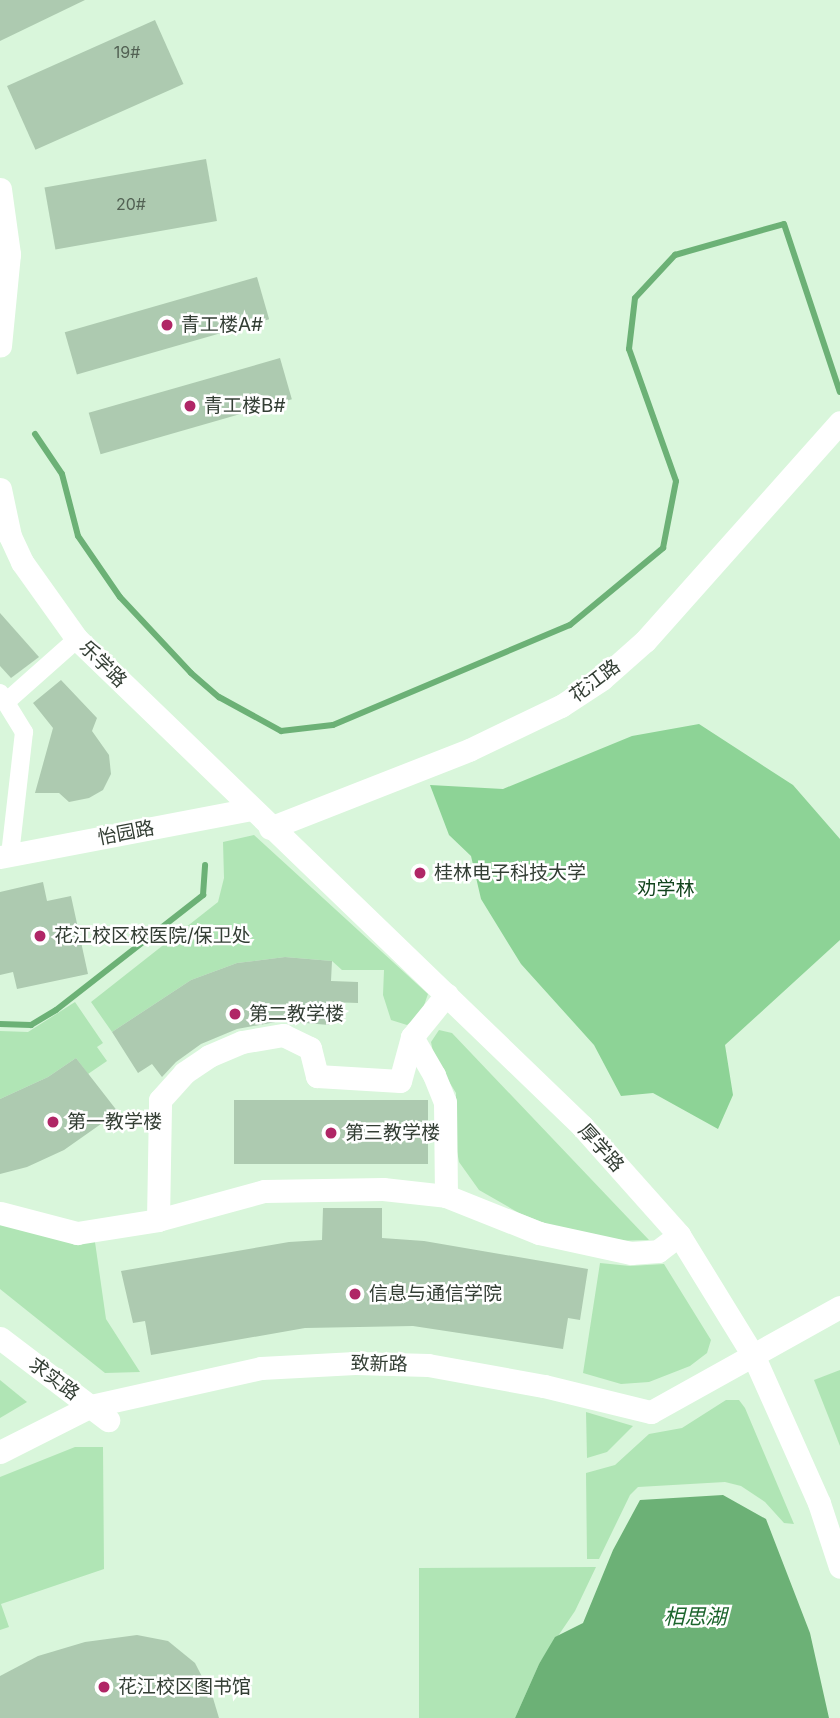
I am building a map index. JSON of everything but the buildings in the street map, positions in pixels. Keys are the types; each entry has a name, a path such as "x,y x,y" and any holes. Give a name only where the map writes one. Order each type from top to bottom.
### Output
{"street":[{"path":"0,189 9,254 0,346"},
{"name":"花江路","path":"270,828 468,750 561,706 602,679 645,642 840,422"},
{"name":"乐学路","path":"0,489 10,536 22,562 77,639 251,809"},
{"path":"5,856 24,732 3,698 77,639"},
{"name":"厚学路","path":"251,809 582,1126 680,1236 754,1357 818,1503 840,1567"},
{"name":"怡园路","path":"5,856 251,809"},
{"path":"158,1220 160,1100 184,1073 209,1056 242,1042 283,1035 310,1048 317,1076 400,1081 412,1037 447,994"},
{"path":"412,1037 434,1074 445,1102 446,1196"},
{"path":"0,1213 77,1233 158,1220 264,1191 383,1189 446,1196 539,1233 596,1248 631,1253 658,1251 680,1236"},
{"name":"致新路","path":"0,1452 100,1413 261,1368 355,1363 428,1365 544,1386 652,1412 840,1307"},
{"name":"求实路","path":"0,1338 100,1413"}],"shaded area":[{"path":"254,835 428,994 421,1014 407,1025 391,1020 383,995 384,970 342,970 332,961 285,957 237,963 191,980 112,1032 91,1002 218,902 224,878 223,842"},
{"path":"75,1002 103,1043 97,1047 107,1061 88,1074 76,1058 48,1077 0,1099 0,1031 28,1032"},
{"path":"439,1030 452,1033 649,1240 611,1241 562,1230 519,1213 479,1190 459,1162 456,1146 456,1093 434,1057 431,1042"},
{"path":"0,1222 95,1242 106,1319 140,1372 105,1373 0,1289"},
{"path":"600,1263 630,1266 664,1264 711,1340 707,1353 690,1366 649,1382 621,1384 583,1373"},
{"path":"840,1370 840,1446 814,1380"},
{"path":"0,1380 27,1402 0,1418"},
{"path":"726,1400 739,1400 745,1408 794,1524 784,1523 765,1502 741,1486 725,1482 638,1487 630,1495 599,1559 587,1559 586,1473 615,1465 649,1434 682,1428"},
{"path":"586,1412 633,1426 607,1452 587,1458"},
{"path":"75,1447 103,1447 104,1569 1,1604 9,1627 0,1630 0,1477"},
{"path":"596,1567 575,1611 539,1664 515,1718 419,1718 419,1568"}],"green space":[{"name":"劝学林","path":"699,724 793,785 840,839 840,940 725,1045 733,1095 718,1129 653,1093 621,1096 594,1045 521,964 481,899 471,856 449,835 430,785 503,789 632,736"}],"water":[{"name":"相思湖","path":"723,1495 766,1519 810,1633 829,1718 515,1718 539,1664 555,1637 583,1623 613,1550 640,1500"}],"waterway":[{"path":"35,434 62,474 78,536 120,597 191,673 219,697 281,731 333,725 570,625 663,548 676,481 629,349 635,298 675,255 784,224 840,392"},
{"path":"0,1024 31,1025 56,1010 203,895 205,865"}],"place":[{"name":"青工楼A#","path":"167,325"},
{"name":"青工楼B#","path":"190,406"},
{"name":"桂林电子科技大学","path":"420,873"},
{"name":"花江校区校医院/保卫处","path":"40,936"},
{"name":"第二教学楼","path":"235,1014"},
{"name":"第一教学楼","path":"53,1122"},
{"name":"第三教学楼","path":"331,1133"},
{"name":"信息与通信学院","path":"355,1294"},
{"name":"花江校区图书馆","path":"104,1687"}]}
